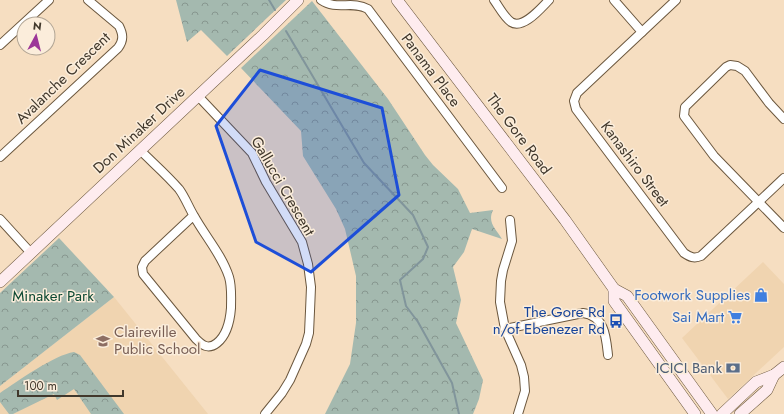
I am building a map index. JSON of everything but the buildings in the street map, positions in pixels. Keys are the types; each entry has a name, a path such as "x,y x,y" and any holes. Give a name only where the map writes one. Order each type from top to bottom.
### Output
{"main road":[{"name":"The Gore Road","path":"398,0 565,220 614,289 627,296 712,414"},
{"name":"Don Minaker Drive","path":"0,282 263,35 297,1"},
{"name":"The Gore Road","path":"614,289 614,301 695,414"},
{"path":"722,414 756,382 774,375 784,367"},
{"path":"740,414 767,390 774,375"}],"street":[{"path":"0,45 49,0"},
{"name":"Avalanche Crescent","path":"0,157 122,43 122,32 119,26 88,0"},
{"name":"Panama Place","path":"321,0 329,4 356,3 368,9 502,188"},
{"path":"494,0 512,23 521,24 528,20 549,0"},
{"path":"614,0 642,32"},
{"name":"Kanashiro Street","path":"676,0 577,93 574,101 576,109 684,253 690,257 695,258 701,256 784,178"},
{"path":"784,118 769,103 745,71 737,66 730,65 726,67 685,107 684,116 714,156 784,228"},
{"name":"Gallucci Crescent","path":"198,96 252,153 266,182 302,242 308,264 311,287 309,333 306,344 290,380 282,393 265,414"},
{"path":"140,150 180,190 193,216 219,258 229,278 231,293 230,321 222,338 210,347 204,347 196,340 143,274 142,267 146,261 193,216"},
{"path":"0,220 31,253"},
{"path":"510,220 512,240 503,270 500,292 501,309 505,330 521,365 524,377 525,392 518,414"},
{"path":"505,330 583,313 591,314 596,318 605,332 608,355"}],"highlighted area":[{"path":"260,70 382,108 399,195 311,272 256,242 216,126"}],"shaded area":[{"path":"763,262 784,284 784,347 728,399 682,338"},
{"name":"Claireville Public School","path":"114,297 208,414 0,414 0,386"}],"green space":[{"path":"176,0 286,0 227,56 201,30 187,42"},
{"path":"312,1 388,99 425,155 433,165 458,189 470,213 493,210 491,219 495,229 502,239 472,229 464,252 453,267 461,300 456,323 483,380 479,399 473,414 325,414 350,364 356,323 356,276 345,229 336,209 303,156 301,131 241,68"},
{"name":"Minaker Park","path":"59,238 114,297 0,386 0,293"},
{"path":"74,352 80,355 124,414 91,414 74,389 57,400 54,394 13,414 9,414 0,402 0,393 47,363"}],"waterway":[{"path":"269,0 275,10"},
{"path":"286,31 364,163 413,215 428,247 423,259 400,280 406,306 418,322 452,383 459,414"}],"place":[{"name":"Footwork Supplies","path":"761,295"},
{"name":"Sai Mart","path":"735,317"},
{"name":"The Gore Rd n/of Ebenezer Rd","path":"616,321"},
{"name":"Claireville Public School","path":"103,341"},
{"name":"ICICI Bank","path":"733,368"}]}
